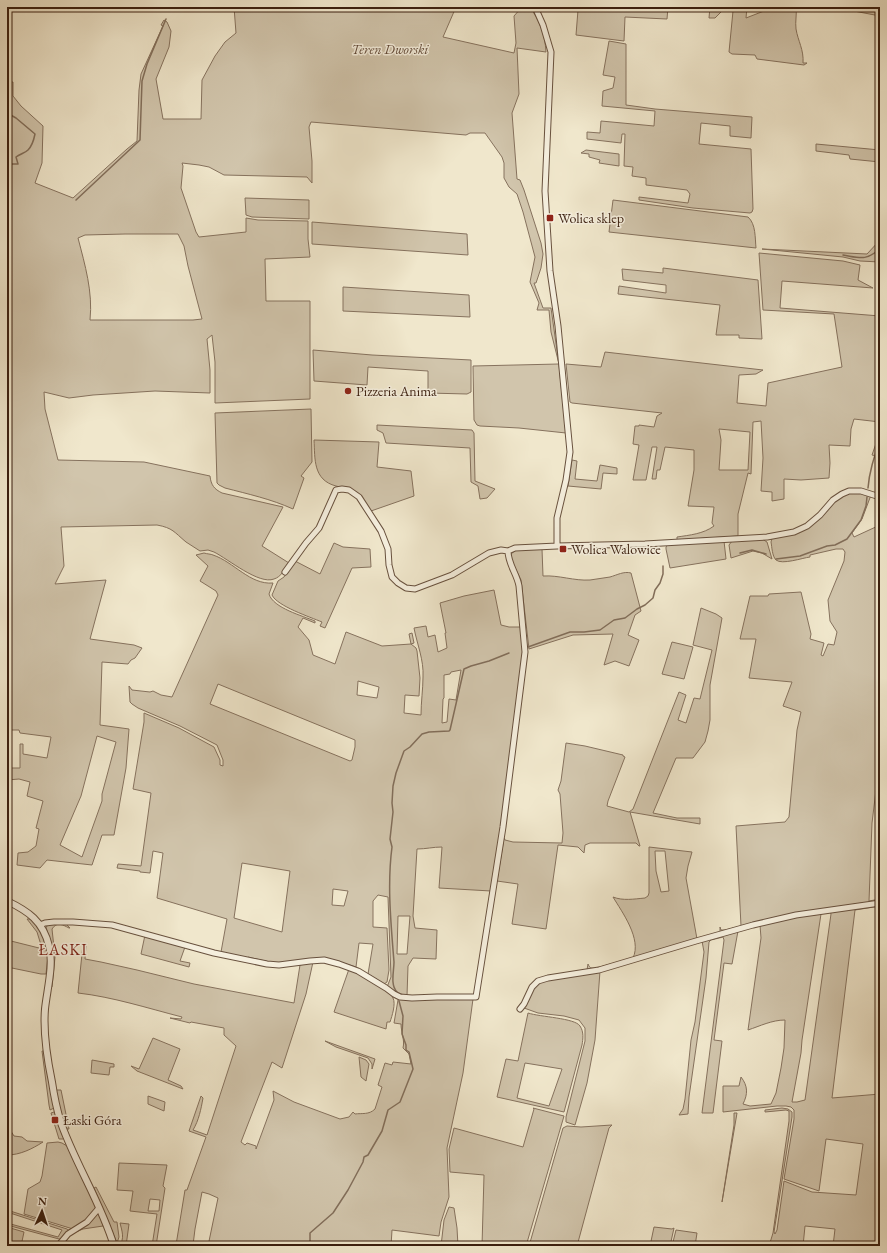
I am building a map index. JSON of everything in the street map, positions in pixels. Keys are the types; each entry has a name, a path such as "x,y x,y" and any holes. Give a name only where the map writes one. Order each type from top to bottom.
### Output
{"street":[{"path":"162,7 180,7"},
{"path":"535,7 543,25 551,52 545,191 550,271 558,326 570,452 566,480 557,518 557,546"},
{"path":"285,572 319,528 336,490 342,489 349,490 359,496 381,531 388,549 389,565 392,577 406,588 415,589 452,575 489,553 502,549 508,551 515,548 645,544 767,537 794,532 807,526 820,515 833,500 850,491 861,491 880,497"},
{"path":"40,925 54,922 73,922 112,925 214,953 268,964 279,965 324,960 358,971 400,997 476,997 501,840 525,652 520,586 509,562 508,551"},
{"path":"7,901 33,916 40,925 46,937 50,951 50,967 45,1010 45,1027 51,1080 58,1110 68,1140 99,1208 114,1246"},
{"path":"520,1009 532,987 538,981 543,979 599,970 702,939 796,915 880,903"},
{"path":"58,1246 68,1234 87,1222 99,1208"}],"green space":[{"name":"Teren Dworski","path":"234,7 456,7 443,37 514,53 516,43 514,16 522,7 530,7 541,28 546,52 517,48 519,94 512,113 517,179 520,180 524,190 541,243 543,254 541,268 536,283 534,283 543,308 551,308 559,363 551,332 549,310 537,310 539,303 530,282 535,257 523,212 517,194 509,187 504,178 504,163 502,157 485,133 470,133 466,135 311,122 309,127 312,183 307,177 224,175 209,167 182,163 181,188 199,237 246,232 246,218 258,220 308,221 310,257 265,259 266,301 310,301 310,399 215,403 215,362 212,335 207,339 210,370 210,393 155,391 69,398 44,392 45,409 58,460 144,462 210,476 213,486 222,493 283,507 262,546 289,563 279,576 268,580 252,575 214,552 208,550 200,551 173,531 162,526 61,527 64,566 55,584 106,580 90,639 134,645 142,648 135,658 128,664 102,662 100,725 129,729 126,768 114,835 102,835 92,865 47,860 40,868 17,865 18,853 28,852 36,846 39,829 36,828 43,801 27,796 30,782 19,779 7,780 7,768 20,768 20,744 23,744 23,754 47,758 51,737 20,733 19,730 9,730 7,727 7,82 13,82 13,96 21,106 43,126 42,163 35,183 73,198 137,141 141,74 163,26 161,25 164,20 167,22 171,31 169,47 156,79 163,119 201,119 202,80 215,56 225,42 236,33","holes":["178,234 184,246 202,319 90,320 91,310 86,268 78,238 85,235","97,736 116,742 102,794 102,801 82,857 60,845 81,796"]},
{"path":"585,7 599,7 627,11 628,7 668,7 667,19 625,17 624,41 576,35 578,10 584,11"},
{"path":"710,7 724,7 715,18 709,18"},
{"path":"728,7 747,7 746,18 764,11 766,7 796,7 796,29 802,50 803,63 807,63 804,65 757,59 755,55 732,54 729,52 733,11 728,10"},
{"path":"833,7 880,7 880,16"},
{"path":"609,41 626,44 626,105 655,109 752,117 751,138 730,136 730,126 701,123 699,144 751,149 752,212 693,208 639,200 639,197 688,203 690,194 687,190 646,185 646,178 632,176 633,167 624,166 625,134 622,134 621,143 587,139 587,132 600,133 601,121 654,126 655,111 602,106 603,91 613,88 615,77 603,75"},
{"path":"816,144 880,150 880,162 850,159 849,155 816,151"},
{"path":"586,150 619,154 619,166 599,163 600,160 589,157 589,154 581,153"},
{"path":"245,198 309,200 309,219 252,217 246,215"},
{"path":"613,200 748,217 754,227 756,248 609,232"},
{"path":"312,222 467,234 468,255 312,244"},
{"path":"880,240 880,262 762,249 867,254"},
{"path":"759,253 843,261 860,265 858,280 873,288 782,281 780,308 880,316 880,422 854,419 851,429 850,446 829,445 829,478 801,480 784,479 784,499 772,501 772,492 761,491 763,458 761,421 753,422 751,474 748,473 738,514 738,536 677,540 677,537 692,535 710,529 714,526 712,523 714,507 688,506 694,470 694,450 665,447 660,470 657,470 656,479 652,479 657,447 652,447 646,480 633,480 639,445 633,444 635,426 639,425 654,427 657,416 662,413 570,402 566,364 601,367 605,352 763,370 756,374 739,375 737,403 766,406 768,383 842,367 834,314 763,310","holes":["719,429 750,432 748,470 719,470 721,440"]},
{"path":"663,268 758,280 762,339 739,338 739,335 716,335 720,305 618,294 619,286 666,293 666,285 623,280 622,269 663,273"},
{"path":"343,287 469,295 470,317 343,311"},
{"path":"313,350 372,355 471,360 471,392 467,394 428,393 428,371 368,367 367,385 314,381"},
{"path":"559,364 566,433 477,425 474,420 473,366"},
{"path":"311,409 312,462 301,476 304,478 293,509 285,505 225,488 217,483 215,413"},
{"path":"377,425 472,430 474,433 475,481 495,489 487,498 480,499 478,486 471,482 470,448 386,443 383,433 377,430"},
{"path":"880,432 880,457 872,455"},
{"path":"314,440 379,442 377,467 411,471 414,496 371,511 350,489 336,486 323,479 319,474 315,461"},
{"path":"572,460 577,461 575,479 597,481 600,465 617,468 617,474 603,473 601,489 568,486"},
{"path":"859,492 871,495 862,519 852,533 854,537 880,525 880,757 872,823 869,901 880,899 880,901 855,904 720,932 720,927 721,930 726,930 741,926 736,826 785,822 789,817 797,730 801,712 783,706 792,682 749,678 756,639 740,639 750,596 768,596 769,594 801,592 811,634 810,639 824,643 821,655 823,656 828,644 834,645 837,632 830,621 828,600 844,561 845,552 843,549 836,549 810,555 810,557 783,562 776,560 772,551 771,542 772,538 803,530 836,499 848,493"},
{"path":"762,539 767,542 772,559 762,553 753,551 731,558 729,545 732,541"},
{"path":"724,541 726,559 670,568 666,549 668,544"},
{"path":"334,543 343,547 370,549 371,567 352,568 325,628 320,626 322,622 287,607 275,599 272,595 278,581 284,577 295,561 320,574"},
{"path":"542,549 543,576 590,580 610,577 623,573 631,573 641,611 635,615 628,635 639,640 629,666 615,661 604,665 613,634 573,635 529,649 521,580 512,562 511,554 516,550"},
{"path":"204,553 221,558 249,577 265,583 273,583 269,594 276,603 289,611 315,621 315,623 303,618 298,627 309,640 313,655 335,664 346,632 382,646 411,644 417,651 420,678 419,696 405,695 404,713 421,715 423,671 414,628 426,626 428,637 435,635 438,652 447,648 446,633 440,603 494,590 501,625 509,627 522,627 523,651 499,847 491,891 439,888 442,847 417,849 413,916 415,928 437,930 436,959 413,958 408,966 407,996 387,987 391,977 388,897 378,895 373,901 373,927 387,928 389,970 387,982 384,984 368,974 373,944 359,943 356,967 330,959 278,964 221,952 227,919 157,898 163,853 153,851 150,873 117,868 118,864 141,866 151,793 133,789 144,722 144,713 179,728 214,747 220,760 220,765 223,766 223,760 217,745 180,726 138,708 130,702 129,686 132,690 153,691 161,695 172,697 218,595 216,591 200,581 208,566 196,555","holes":["461,670 456,700 449,699 447,722 442,723 444,675 450,674 451,672","358,681 379,687 377,698 357,695","218,684 355,740 352,760 350,761 210,704","242,863 290,871 282,932 234,918","333,889 348,891 344,906 332,905","398,916 410,916 407,954 397,954"]},
{"path":"701,608 722,618 710,685 710,720 708,731 705,742 693,758 676,758 653,813 677,818 700,818 700,824 630,812 640,846 636,843 590,843 585,845 584,853 578,847 558,845 546,929 512,924 518,884 497,881 504,838 505,840 513,842 562,843 563,833 560,794 558,790 561,781 566,743 623,755 625,757 607,806 629,812 633,809 679,692 686,695 678,720 686,723 694,698 700,699 712,650 693,645"},
{"path":"412,633 414,643 411,644 409,634"},
{"path":"672,642 693,647 684,679 662,674"},
{"path":"649,847 692,852 686,878 697,939 633,958 635,943 633,934 626,918 613,897 629,899 645,898 648,896","holes":["655,851 665,851 669,891 661,892 656,871"]},
{"path":"880,905 855,910 832,1098 880,1094 880,1246 833,1246 835,1229 805,1226 803,1246 769,1246 773,1233 789,1121 789,1111 765,1112 765,1110 782,1108 788,1109 792,1112 774,1232 775,1234 777,1230 784,1181 812,1192 856,1195 863,1144 826,1139 819,1191 784,1179 794,1119 794,1110 791,1107 777,1106 723,1112 723,1086 739,1086 741,1077 745,1084 746,1090 746,1097 743,1104 750,1106 771,1104 776,1093 781,1068 784,1048 785,1020 771,1022 748,1030 761,938 760,925 793,917 821,914 801,1053 792,1102 797,1102 805,1100 831,914 830,911"},
{"path":"27,919 32,919 41,932 46,944 45,945 41,945 37,932"},
{"path":"51,923 65,923 70,928 58,924 52,929 55,957 51,987 52,954 46,927"},
{"path":"738,931 732,964 724,963 714,1040 722,1041 713,1113 702,1113 724,940 723,937 711,940 709,942 706,978 689,1097 688,1114 679,1115 683,1109 685,1099 691,1040 695,1022 704,952 702,941"},
{"path":"145,935 185,947 180,961 190,963 189,967 141,954"},
{"path":"7,940 47,950 48,955 46,974 7,967 7,952 10,953 11,947 7,946"},
{"path":"83,944 86,944 85,959 194,984 294,1003 300,965 313,962 306,994 282,1068 272,1062 241,1142 245,1145 247,1143 256,1146 256,1149 274,1100 273,1091 294,1102 340,1119 349,1117 353,1112 355,1114 365,1113 375,1109 382,1087 378,1085 385,1063 392,1065 393,1062 411,1064 409,1054 403,1048 404,1042 401,1024 394,1023 399,999 473,999 463,1073 447,1148 449,1197 441,1222 439,1236 392,1230 391,1246 208,1246 218,1198 202,1192 193,1245 176,1245 185,1190 187,1190 206,1137 189,1131 201,1096 203,1098 201,1110 193,1130 207,1135 236,1046 224,1035 224,1028 190,1023 170,1018 181,1019 182,1017 104,997 78,993"},
{"path":"626,960 595,969 587,970 588,964 592,968"},
{"path":"349,969 380,986 393,998 393,1013 390,1022 387,1022 386,1029 334,1012"},
{"path":"600,971 595,1040 587,1083 575,1125 566,1122 566,1117 585,1041 585,1028 579,1020 564,1016 538,1013 524,1008 535,985 542,981"},
{"path":"528,1013 565,1019 577,1023 580,1026 583,1036 582,1045 564,1112 497,1097 506,1059 518,1061","holes":["525,1063 562,1069 549,1106 517,1098"]},
{"path":"153,1038 180,1049 168,1080 181,1086 183,1089 137,1071 131,1066 139,1069"},
{"path":"325,1041 375,1059 372,1069 372,1064 368,1058 336,1047"},
{"path":"42,1051 44,1051 54,1108 50,1110 49,1105"},
{"path":"359,1057 366,1060 369,1064 366,1081 361,1077"},
{"path":"92,1060 114,1064 114,1067 110,1067 109,1075 91,1073"},
{"path":"56,1090 61,1090 69,1129 66,1129 61,1116"},
{"path":"148,1096 165,1102 164,1111 148,1104"},
{"path":"533,1108 564,1116 526,1246 482,1246 484,1175 450,1172 449,1149 454,1128 523,1147 534,1109"},
{"path":"54,1112 64,1138 63,1139 59,1139 51,1113"},
{"path":"734,1113 737,1113 722,1202 734,1125"},
{"path":"7,1125 14,1136 22,1137 27,1141 43,1142 26,1151 7,1155"},
{"path":"612,1125 609,1128 577,1246 529,1246 563,1128 567,1126 581,1127"},
{"path":"58,1142 67,1146 96,1207 86,1220 73,1229 24,1214 28,1189 40,1182 42,1176 47,1143"},
{"path":"119,1163 167,1165 156,1246 152,1246 157,1214 130,1211 133,1191 117,1190","holes":["150,1199 160,1200 159,1211 148,1211"]},
{"path":"96,1187 114,1222 117,1222 119,1237 117,1243 94,1188"},
{"path":"449,1207 454,1208 458,1246 441,1246 444,1220"},
{"path":"7,1210 70,1231 59,1239 7,1225 7,1223 58,1237 62,1230 7,1212"},
{"path":"98,1213 100,1214 103,1226 78,1231"},
{"path":"120,1223 129,1224 126,1246 119,1246 122,1241"},
{"path":"7,1227 24,1232 21,1246 7,1246"},
{"path":"654,1227 674,1228 670,1246 650,1246"},
{"path":"676,1230 697,1233 695,1246 672,1246"}],"waterway":[{"path":"76,200 140,140 142,81 147,64 166,19"},
{"path":"7,113 16,118 35,134 33,142 29,148 16,157 18,164 12,164 7,170"},
{"path":"843,255 863,258 880,249"},
{"path":"868,488 872,465 880,443"},
{"path":"776,559 800,556 827,546 835,545 847,539 861,520 866,506 867,497"},
{"path":"740,553 752,550 766,554"},
{"path":"528,647 570,632 600,630 614,620 625,618 653,598 655,590 660,583 663,574 663,566"},
{"path":"397,992 393,982 394,962 390,890 392,847 390,839 393,812 393,786 396,773 404,751 410,747 422,734 450,730 464,669 509,653"},
{"path":"310,1246 310,1233 333,1213 348,1190 363,1162 364,1157 368,1155 382,1131 388,1110 400,1102 413,1069 409,1052 406,1050 406,1045 402,1034 403,1016 399,1001"}],"place":[{"name":"Wolica sklep","path":"550,218"},
{"name":"Pizzeria Anima","path":"348,391"},
{"name":"Wolica Walowice","path":"563,549"},
{"name":"Łaski Góra","path":"55,1120"}],"district":[{"name":"ŁASKI","path":"63,949"}]}
